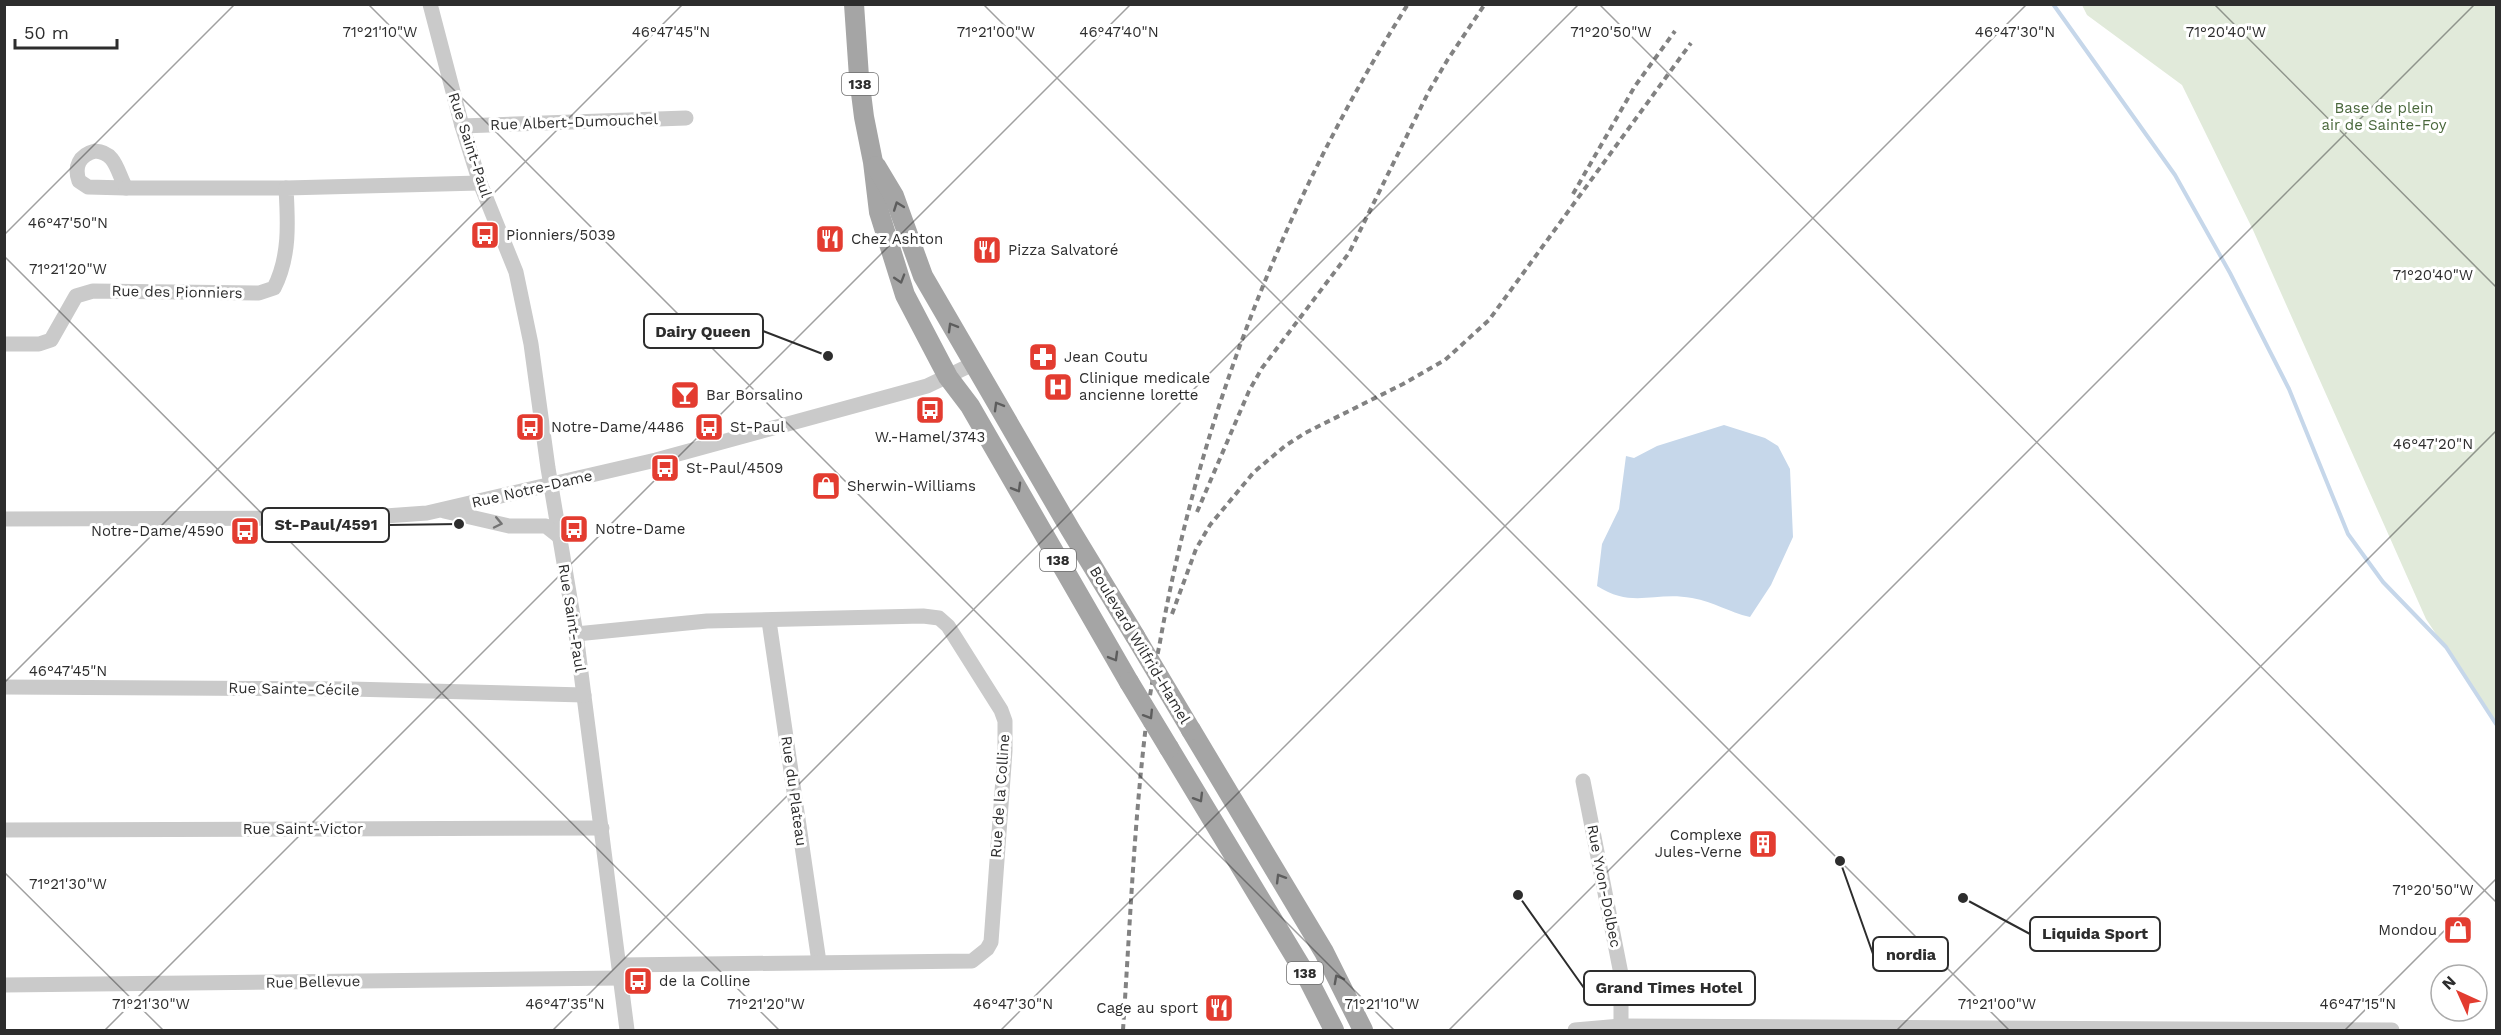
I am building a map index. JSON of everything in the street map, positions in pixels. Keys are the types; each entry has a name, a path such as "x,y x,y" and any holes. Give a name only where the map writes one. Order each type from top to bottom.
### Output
{"main road":[{"name":"Boulevard Wilfrid-Hamel","path":"854,4 864,117 873,162 879,212 905,295 948,377 970,406 1129,682 1306,975 1334,1030"},
{"name":"Boulevard Wilfrid-Hamel","path":"873,162 894,196 923,276 973,364 1319,944 1363,1030"}],"street":[{"name":"Rue Saint-Paul","path":"430,4 462,126 480,183 516,272 531,344 576,634 627,1030"},
{"name":"Rue Albert-Dumouchel","path":"462,126 686,118"},
{"path":"126,188 286,188 480,183"},
{"name":"Rue des Pionniers","path":"4,344 39,344 51,340 76,296 93,291 259,293 274,288 282,272 288,223 286,188"},
{"name":"Rue Notre-Dame","path":"4,519 357,518 441,510 656,460 927,386 973,364"},
{"path":"441,510 509,526 546,526 560,537"},
{"name":"Rue de la Colline","path":"576,634 707,621 923,616 939,618 948,626 1001,710 1005,721 1005,750 991,942 987,950 972,961 819,962 620,971"},
{"name":"Rue du Plateau","path":"769,621 819,962"},
{"name":"Rue Sainte-Cécile","path":"4,687 350,689 584,695"},
{"name":"Rue Yvon-Dolbec","path":"1583,781 1622,974 1621,1026"},
{"name":"Rue Saint-Victor","path":"4,830 602,828"},
{"name":"Rue Bellevue","path":"4,985 620,971"},
{"path":"1575,1030 1621,1026 2392,1030"}],"green space":[{"name":"Base de plein air de Sainte-Foy","path":"2082,5 2496,5 2496,724 2426,619 2253,230 2182,85 2087,15"}],"water":[{"path":"1724,425 1765,438 1778,446 1790,469 1793,537 1771,585 1750,617 1692,598 1622,597 1597,586 1602,544 1619,509 1626,456 1634,458 1657,446"}],"waterway":[{"path":"2053,4 2175,175 2230,273 2289,389 2348,534 2383,582 2446,647 2496,724"}],"railway":[{"path":"1123,1030 1136,834 1148,708 1177,558 1198,474 1253,311 1286,232 1323,154 1408,4"},
{"path":"1197,512 1249,391 1262,368 1349,253 1429,91 1485,4"},
{"path":"1573,194 1635,86 1675,31"},
{"path":"1172,614 1196,549 1210,525 1254,472 1285,446 1305,433 1403,384 1445,360 1489,320 1691,43"}],"place":[{"name":"Pionniers/5039","path":"485,235"},
{"name":"Chez Ashton","path":"830,239"},
{"name":"Pizza Salvatoré","path":"987,250"},
{"name":"Dairy Queen","path":"828,356"},
{"name":"Jean Coutu","path":"1043,357"},
{"name":"Clinique medicale ancienne lorette","path":"1058,387"},
{"name":"Bar Borsalino","path":"685,395"},
{"name":"W.-Hamel/3743","path":"930,410"},
{"name":"Notre-Dame/4486","path":"530,427"},
{"name":"St-Paul","path":"709,427"},
{"name":"St-Paul/4509","path":"665,468"},
{"name":"Sherwin-Williams","path":"826,486"},
{"name":"St-Paul/4591","path":"459,524"},
{"name":"Notre-Dame","path":"574,529"},
{"name":"Notre-Dame/4590","path":"245,531"},
{"name":"Complexe Jules-Verne","path":"1763,844"},
{"name":"nordia","path":"1840,861"},
{"name":"Grand Times Hotel","path":"1518,895"},
{"name":"Liquida Sport","path":"1963,898"},
{"name":"Mondou","path":"2458,930"},
{"name":"de la Colline","path":"638,981"},
{"name":"Cage au sport","path":"1219,1008"}]}
